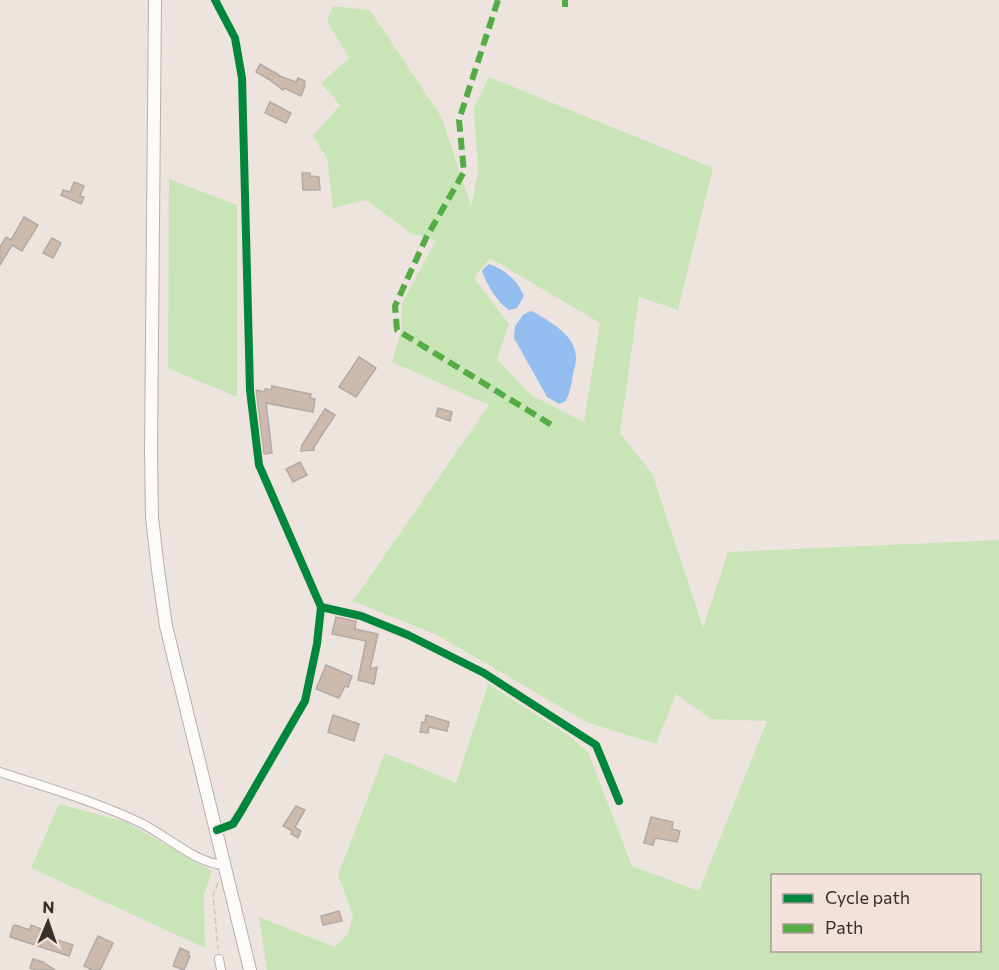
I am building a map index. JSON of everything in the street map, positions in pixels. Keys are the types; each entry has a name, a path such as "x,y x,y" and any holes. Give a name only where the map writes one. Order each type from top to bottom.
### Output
{"main road":[{"path":"155,0 152,517 166,626 250,970"}],"street":[{"path":"215,0 235,38 242,78 250,390 259,465 321,607 317,644 304,701 233,824 217,830"},
{"path":"321,607 361,616 408,635 474,668 596,745 619,801"},
{"path":"0,772 110,810 144,825 208,863 225,865"},
{"path":"219,959 221,970"}],"path":[{"path":"219,959 213,895 225,865"}],"green space":[{"path":"333,6 370,10 442,118 471,206 478,172 474,108 489,77 713,168 678,310 639,297 620,433 653,475 703,628 728,552 999,540 999,970 267,970 259,917 335,947 348,934 353,916 338,875 385,753 456,783 488,684 567,734 588,752 632,866 699,891 767,721 711,719 676,694 656,744 586,722 437,635 353,601 489,405 392,362 401,331 402,303 436,240 412,234 366,200 333,208 327,158 313,136 340,105 321,83 349,58 327,21","holes":["490,258 600,323 584,422 531,395 497,359 509,324 474,278"]},
{"path":"169,179 237,205 237,397 168,368"},
{"path":"59,804 126,822 212,871 204,895 205,948 31,868"}],"water":[{"path":"489,264 501,269 518,285 524,296 517,308 509,310 493,293 482,271"},
{"path":"530,311 562,331 575,351 576,362 570,391 566,401 559,404 547,397 514,338 515,326 523,315"}],"building":[{"path":"260,64 282,77 296,82 298,78 305,81 301,96 284,88 283,90 256,72"},
{"path":"270,102 291,113 286,123 265,113"},
{"path":"302,173 310,173 310,176 319,177 320,190 303,190"},
{"path":"74,182 84,186 80,196 84,197 81,204 61,195 63,190 70,192"},
{"path":"24,217 38,225 22,251 12,245 0,265 0,247 6,237 11,240"},
{"path":"52,238 61,243 53,258 43,253"},
{"path":"359,357 376,368 356,397 339,387"},
{"path":"272,386 311,394 310,398 315,399 313,412 266,403 272,453 264,454 256,390 265,392 265,389 271,390"},
{"path":"438,408 452,412 450,421 436,416"},
{"path":"325,409 335,415 314,450 301,451 302,445"},
{"path":"300,462 307,475 293,482 286,469"},
{"path":"336,617 356,621 355,629 378,634 370,669 377,667 374,684 358,680 366,641 332,634"},
{"path":"326,665 352,676 348,687 345,686 339,698 316,689"},
{"path":"333,715 359,724 354,741 328,732"},
{"path":"426,715 449,722 447,731 429,727 428,733 420,732"},
{"path":"296,806 305,810 295,827 301,831 298,838 283,826"},
{"path":"651,817 673,822 672,829 680,831 677,842 655,838 653,845 644,843"},
{"path":"339,911 342,921 323,925 321,916"},
{"path":"15,925 30,930 31,925 41,929 39,934 73,945 69,956 10,937"},
{"path":"98,936 113,943 100,970 92,970 84,966"},
{"path":"180,948 189,952 190,956 184,970 173,966"},
{"path":"33,959 43,962 55,970 30,968"}],"marked path":[{"path":"498,0 459,120 464,172 426,238 395,306 397,330 555,427"},
{"path":"565,0 565,7"}],"cycle path":[{"path":"215,0 235,38 242,78 250,390 259,465 321,607 317,644 305,701 233,824 217,830"},
{"path":"321,607 361,616 408,635 484,673 596,745 619,801"}]}
